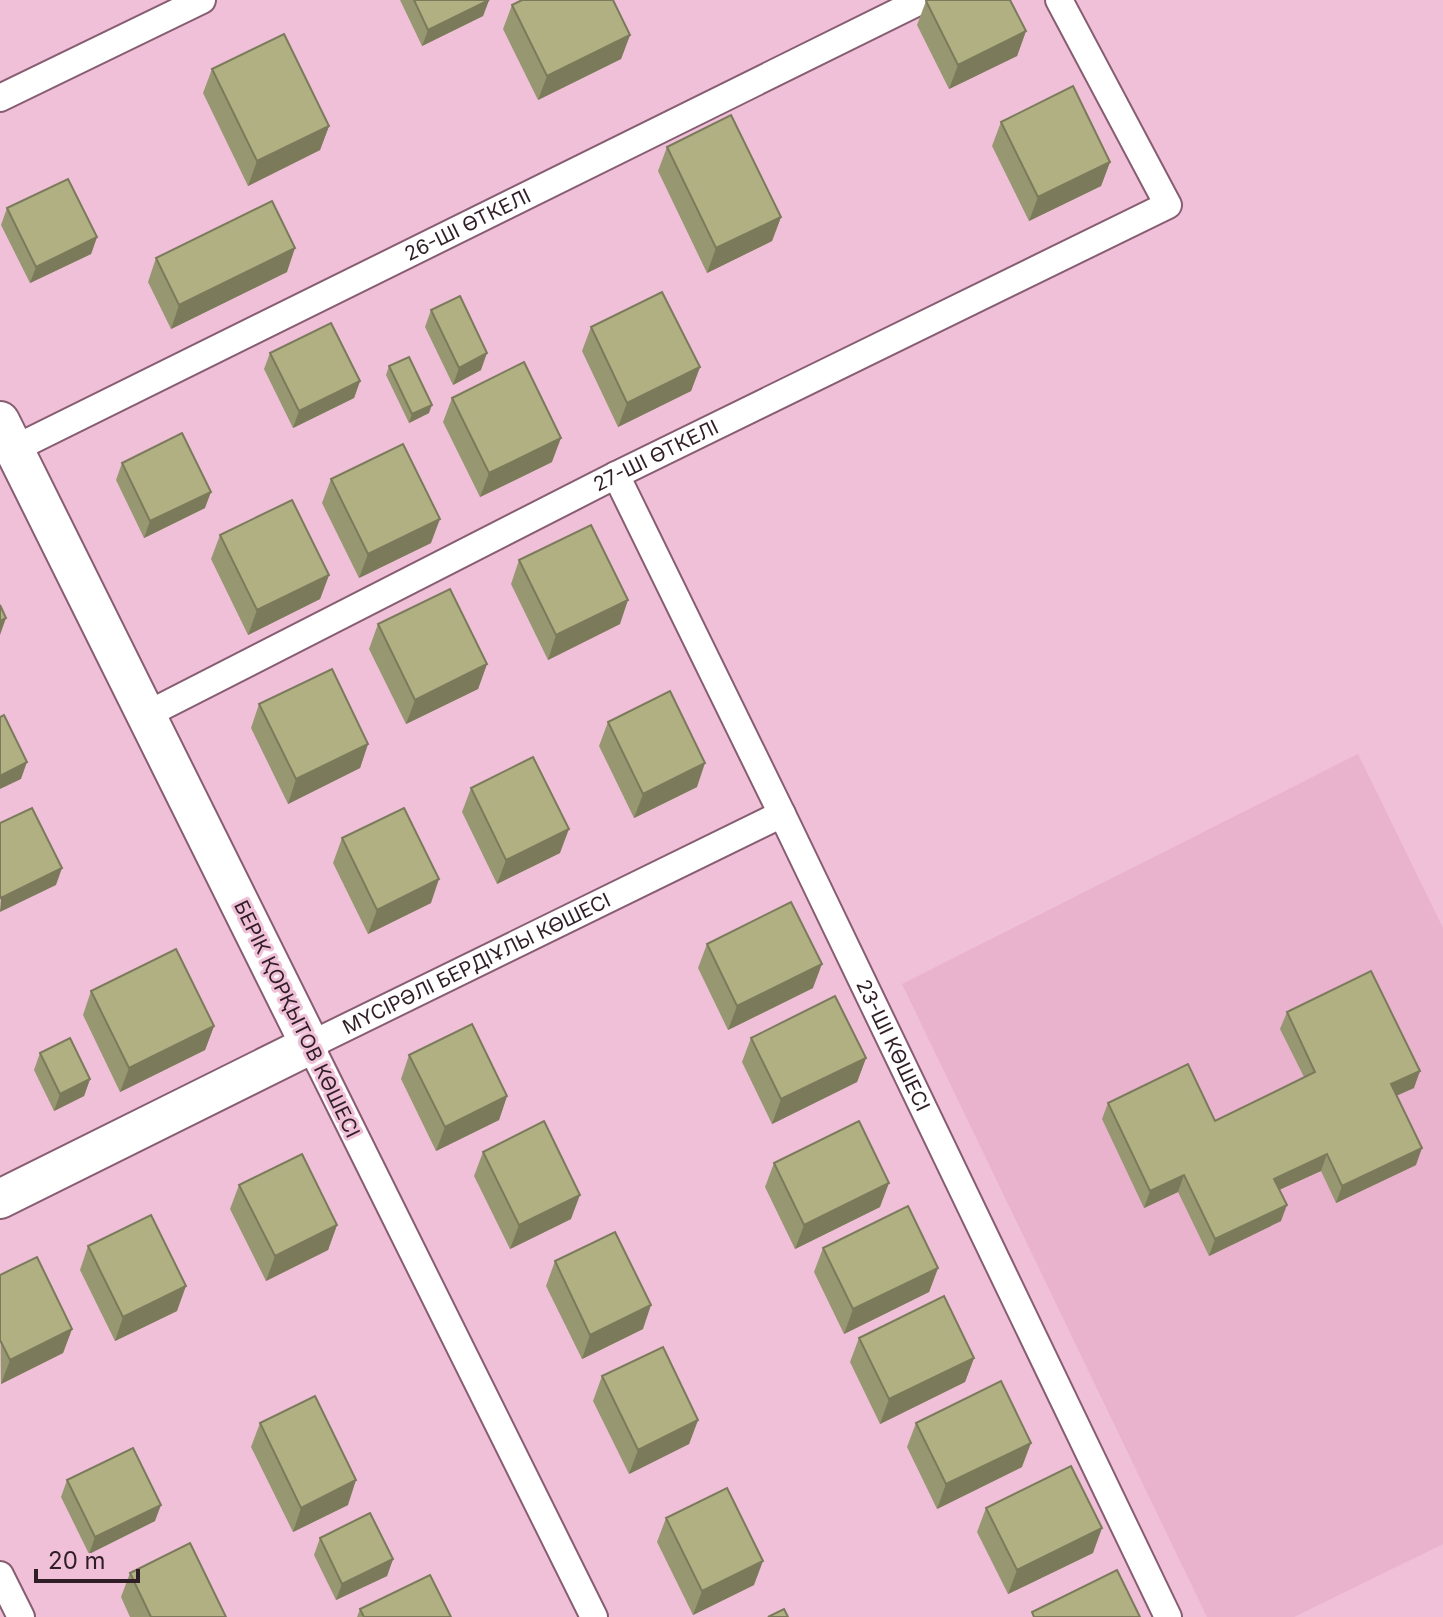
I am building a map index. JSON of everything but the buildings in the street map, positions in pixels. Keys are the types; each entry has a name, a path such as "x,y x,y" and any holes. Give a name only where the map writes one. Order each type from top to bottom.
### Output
{"street":[{"path":"0,98 202,0"},
{"name":"26-ШІ ӨТКЕЛІ","path":"7,435 922,0"},
{"name":"27-ШІ ӨТКЕЛІ","path":"146,715 616,475 1168,205 1059,0"},
{"name":"БЕРІК ҚОРҚЫТОВ КӨШЕСІ","path":"7,435 594,1617"},
{"name":"23-ШI КӨШЕСI","path":"616,475 1168,1617"},
{"name":"МҮСІРӘЛІ БЕРДІҰЛЫ КӨШЕСІ","path":"0,1199 782,814"},
{"path":"0,1575 21,1617"}],"shaded area":[{"path":"1358,754 1443,928 1443,1544 1294,1617 1207,1617 902,984"}]}
